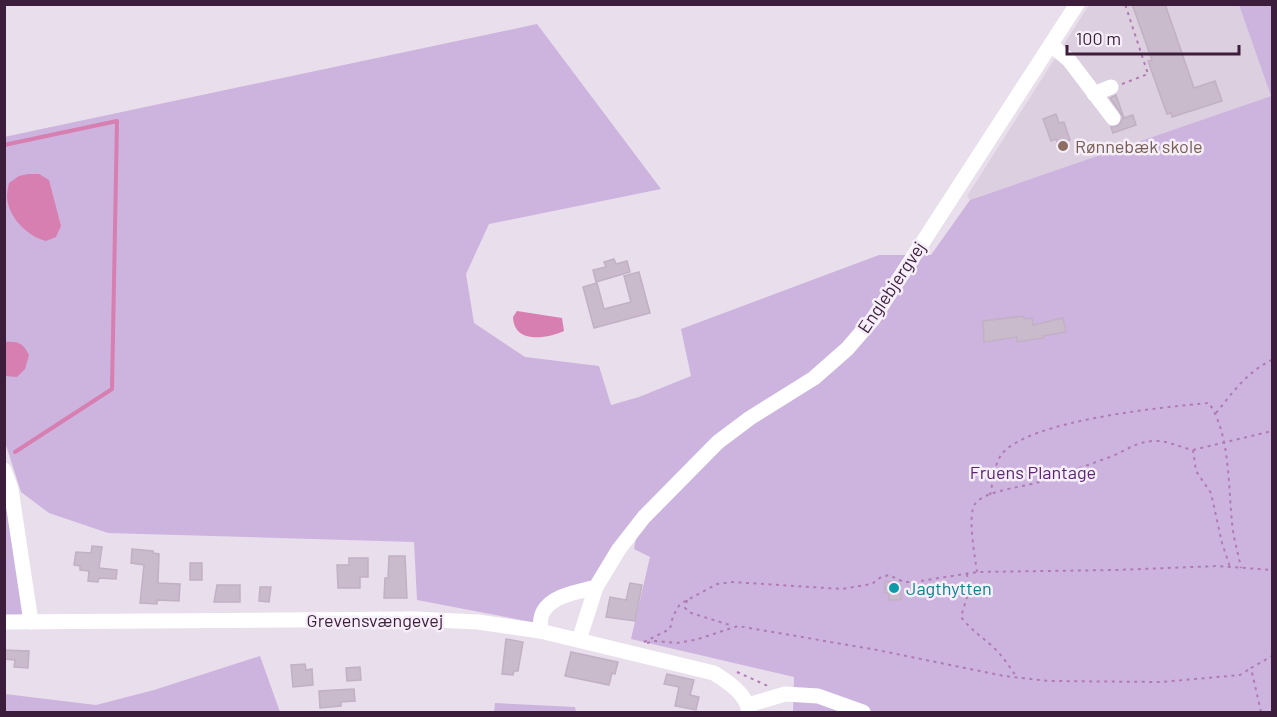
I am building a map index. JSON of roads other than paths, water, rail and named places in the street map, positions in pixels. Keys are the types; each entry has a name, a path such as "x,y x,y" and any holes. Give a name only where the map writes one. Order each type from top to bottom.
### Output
{"street":[{"name":"Englebjergvej","path":"579,640 596,587 619,549 644,517 710,451 750,418 814,378 847,349 873,319 1077,4"},
{"path":"1051,45 1069,60 1113,118"},
{"path":"1094,94 1111,87"},
{"path":"4,470 11,489 31,622"},
{"path":"540,631 542,612 552,601 596,587"},
{"name":"Grevensvængevej","path":"4,622 415,619 478,622 540,631 714,673 732,685 748,709"},
{"path":"748,709 785,694 818,696 863,712"}],"waterway":[{"path":"4,145 117,121 112,389 15,452"}],"place":[{"name":"Rønnebæk skole","path":"1063,146"},
{"name":"Jagthytten","path":"894,588"}],"park label":[{"name":"Fruens Plantage","path":"1033,472"}]}
